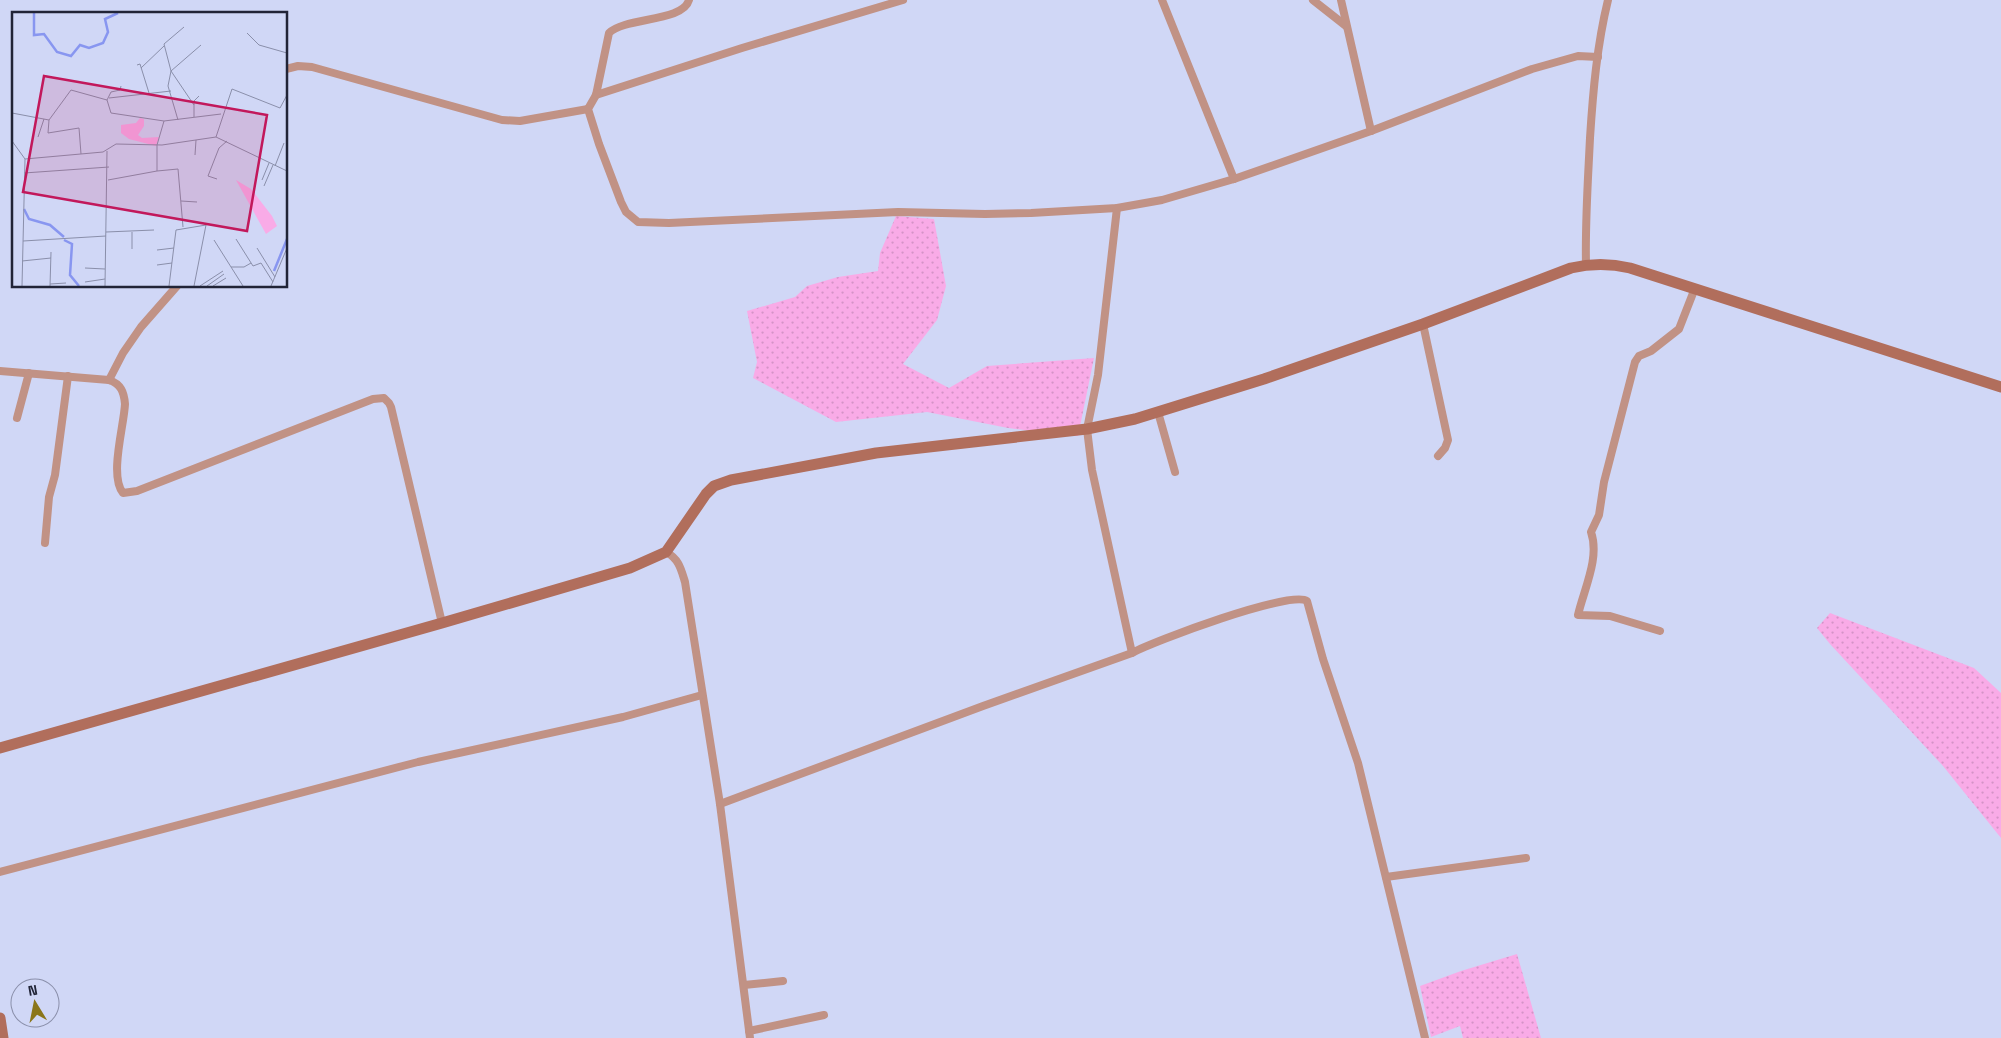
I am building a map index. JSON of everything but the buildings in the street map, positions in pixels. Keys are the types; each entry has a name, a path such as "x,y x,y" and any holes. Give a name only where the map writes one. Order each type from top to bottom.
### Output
{"street":[{"path":"689,0 687,5 678,12 618,27 609,33 596,96 588,109 598,144 621,202 626,212 638,222 669,223 856,213 985,214 1117,208 1162,200 1234,179 1371,131 1532,69 1578,56 1598,57"},
{"path":"596,96 742,48 903,0"},
{"path":"1162,0 1234,179"},
{"path":"1313,0 1346,26"},
{"path":"1341,0 1371,131"},
{"path":"1586,265 1587,189 1593,95 1608,0"},
{"path":"288,69 298,66 312,67 502,120 520,121 588,109"},
{"path":"1117,208 1098,375 1087,429 1092,470 1132,653"},
{"path":"0,748 630,568 666,552 706,494 714,486 731,480 876,453 1087,429 1136,419 1264,379 1423,324 1571,268 1586,265 1614,264 1695,288 2001,387"},
{"path":"109,380 123,353 141,327 175,288"},
{"path":"1660,631 1610,616 1578,615 1592,564 1594,541 1591,532 1599,515 1604,482 1635,362 1639,356 1651,351 1679,329 1695,288"},
{"path":"1423,324 1448,440 1446,448 1438,456"},
{"path":"0,371 115,382 121,388 125,404 117,472 118,482 123,493 137,491 374,399 387,400 391,407 442,623"},
{"path":"16,418 29,373"},
{"path":"45,543 49,497 55,475 68,376"},
{"path":"1158,412 1176,472"},
{"path":"666,552 678,562 683,576 720,804 749,1035 824,1015"},
{"path":"720,804 982,706 1132,653 1192,628 1258,607 1299,599 1307,601 1323,659 1358,764 1425,1038"},
{"path":"0,872 418,762 623,717 702,695"},
{"path":"1386,877 1526,858"},
{"path":"744,985 783,980"},
{"path":"0,1018 3,1038"}],"shaded area":[{"path":"896,216 934,219 946,286 937,320 903,364 949,388 987,366 1094,358 1078,436 1008,428 927,412 836,422 753,378 757,362 747,311 795,297 807,286 838,277 878,271 880,253"},
{"path":"1830,613 1974,668 2001,693 2001,838 1943,766 1817,628"},
{"path":"1517,954 1541,1038 1463,1038 1460,1026 1431,1037 1420,986"}]}
